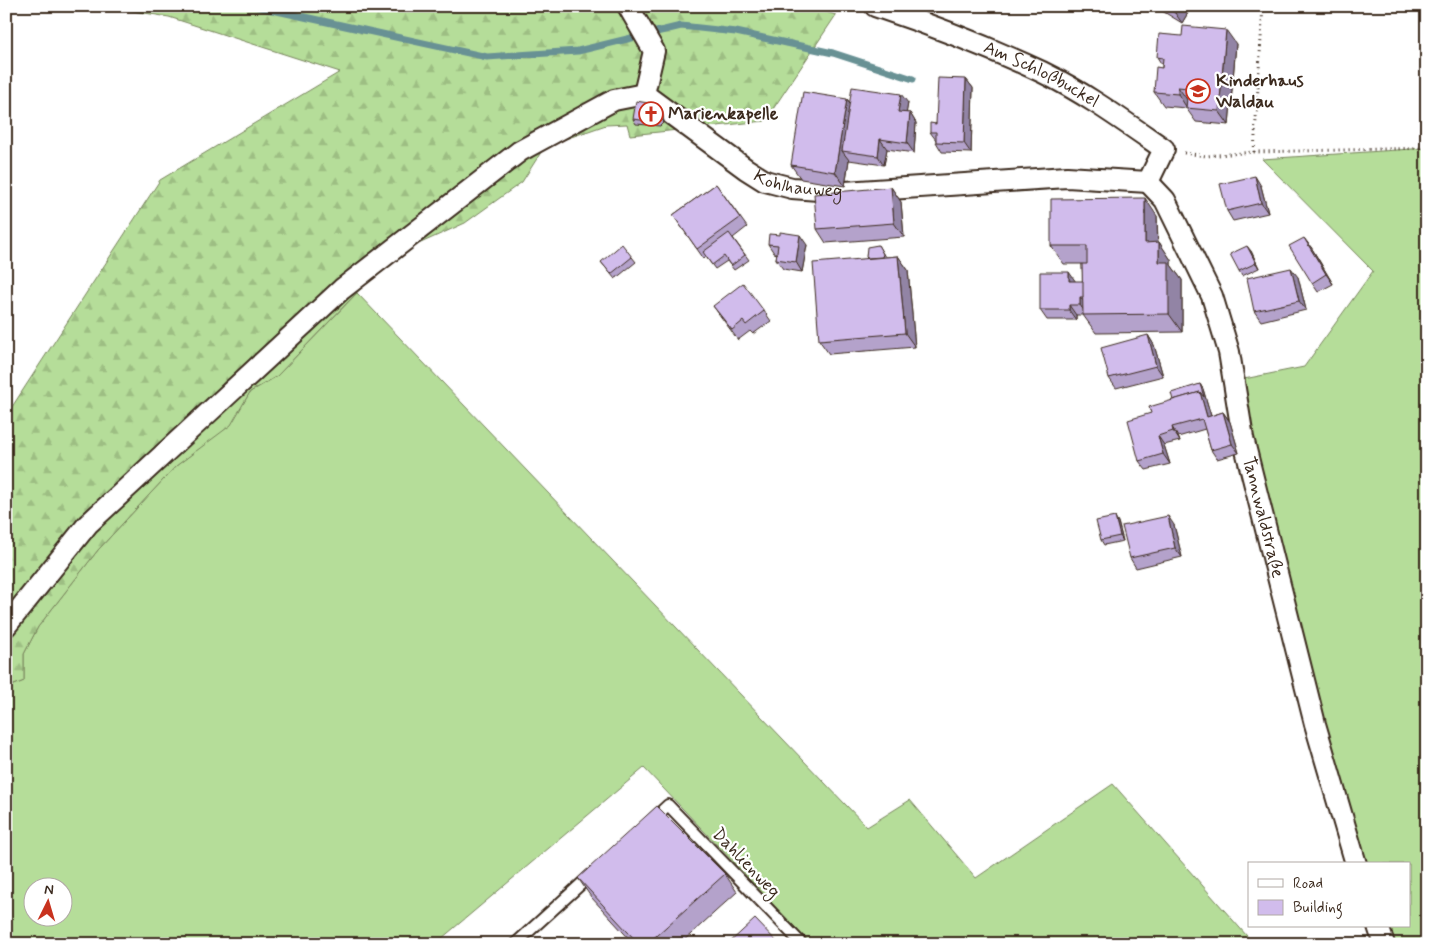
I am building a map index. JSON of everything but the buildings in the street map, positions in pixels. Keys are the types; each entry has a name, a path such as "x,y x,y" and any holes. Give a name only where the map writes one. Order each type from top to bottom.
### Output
{"street":[{"name":"Am Schloßbuckel","path":"875,6 1043,72 1105,108 1164,149"},
{"path":"6,626 88,524 342,289 520,151 614,100 644,94 652,49 632,14"},
{"name":"Kohlhauweg","path":"644,94 746,169 765,181 792,188 845,192 1067,177 1148,182"},
{"path":"1148,182 1164,149"},
{"name":"Tannwaldstraße","path":"1148,182 1165,200 1212,296 1229,352 1244,438 1288,619 1315,724 1355,862"},
{"path":"1379,928 1384,944"}],"lane":[{"name":"Dahlienweg","path":"646,825 668,806 802,944"},
{"path":"515,944 602,865"}],"path":[{"path":"1254,152 1263,6"},
{"path":"1164,149 1206,156 1254,152 1427,148"}],"green space":[{"path":"102,6 806,6 836,15 765,121 630,135 627,124 606,125 545,146 522,182 465,223 392,256 277,376 250,392 231,425 176,466 98,550 38,627 24,654 24,681 14,685 6,685 6,416 160,180 340,72 169,17"},
{"path":"1427,148 1427,944 1393,944 1388,928 1410,928 1410,862 1365,862 1308,676 1239,380 1304,367 1373,271 1262,159"},
{"path":"357,293 867,827 910,800 976,878 1113,784 1254,944 811,944 644,768 435,944 6,944 6,685 14,685 24,681 24,654 38,627 98,550 176,466 231,424 250,392 277,376"}],"waterway":[{"path":"254,6 487,57 578,51 681,26 736,32 833,53 913,79"}],"place":[{"name":"Kinderhaus Waldau","path":"1198,91"},
{"name":"Marienkapelle","path":"651,114"}]}
